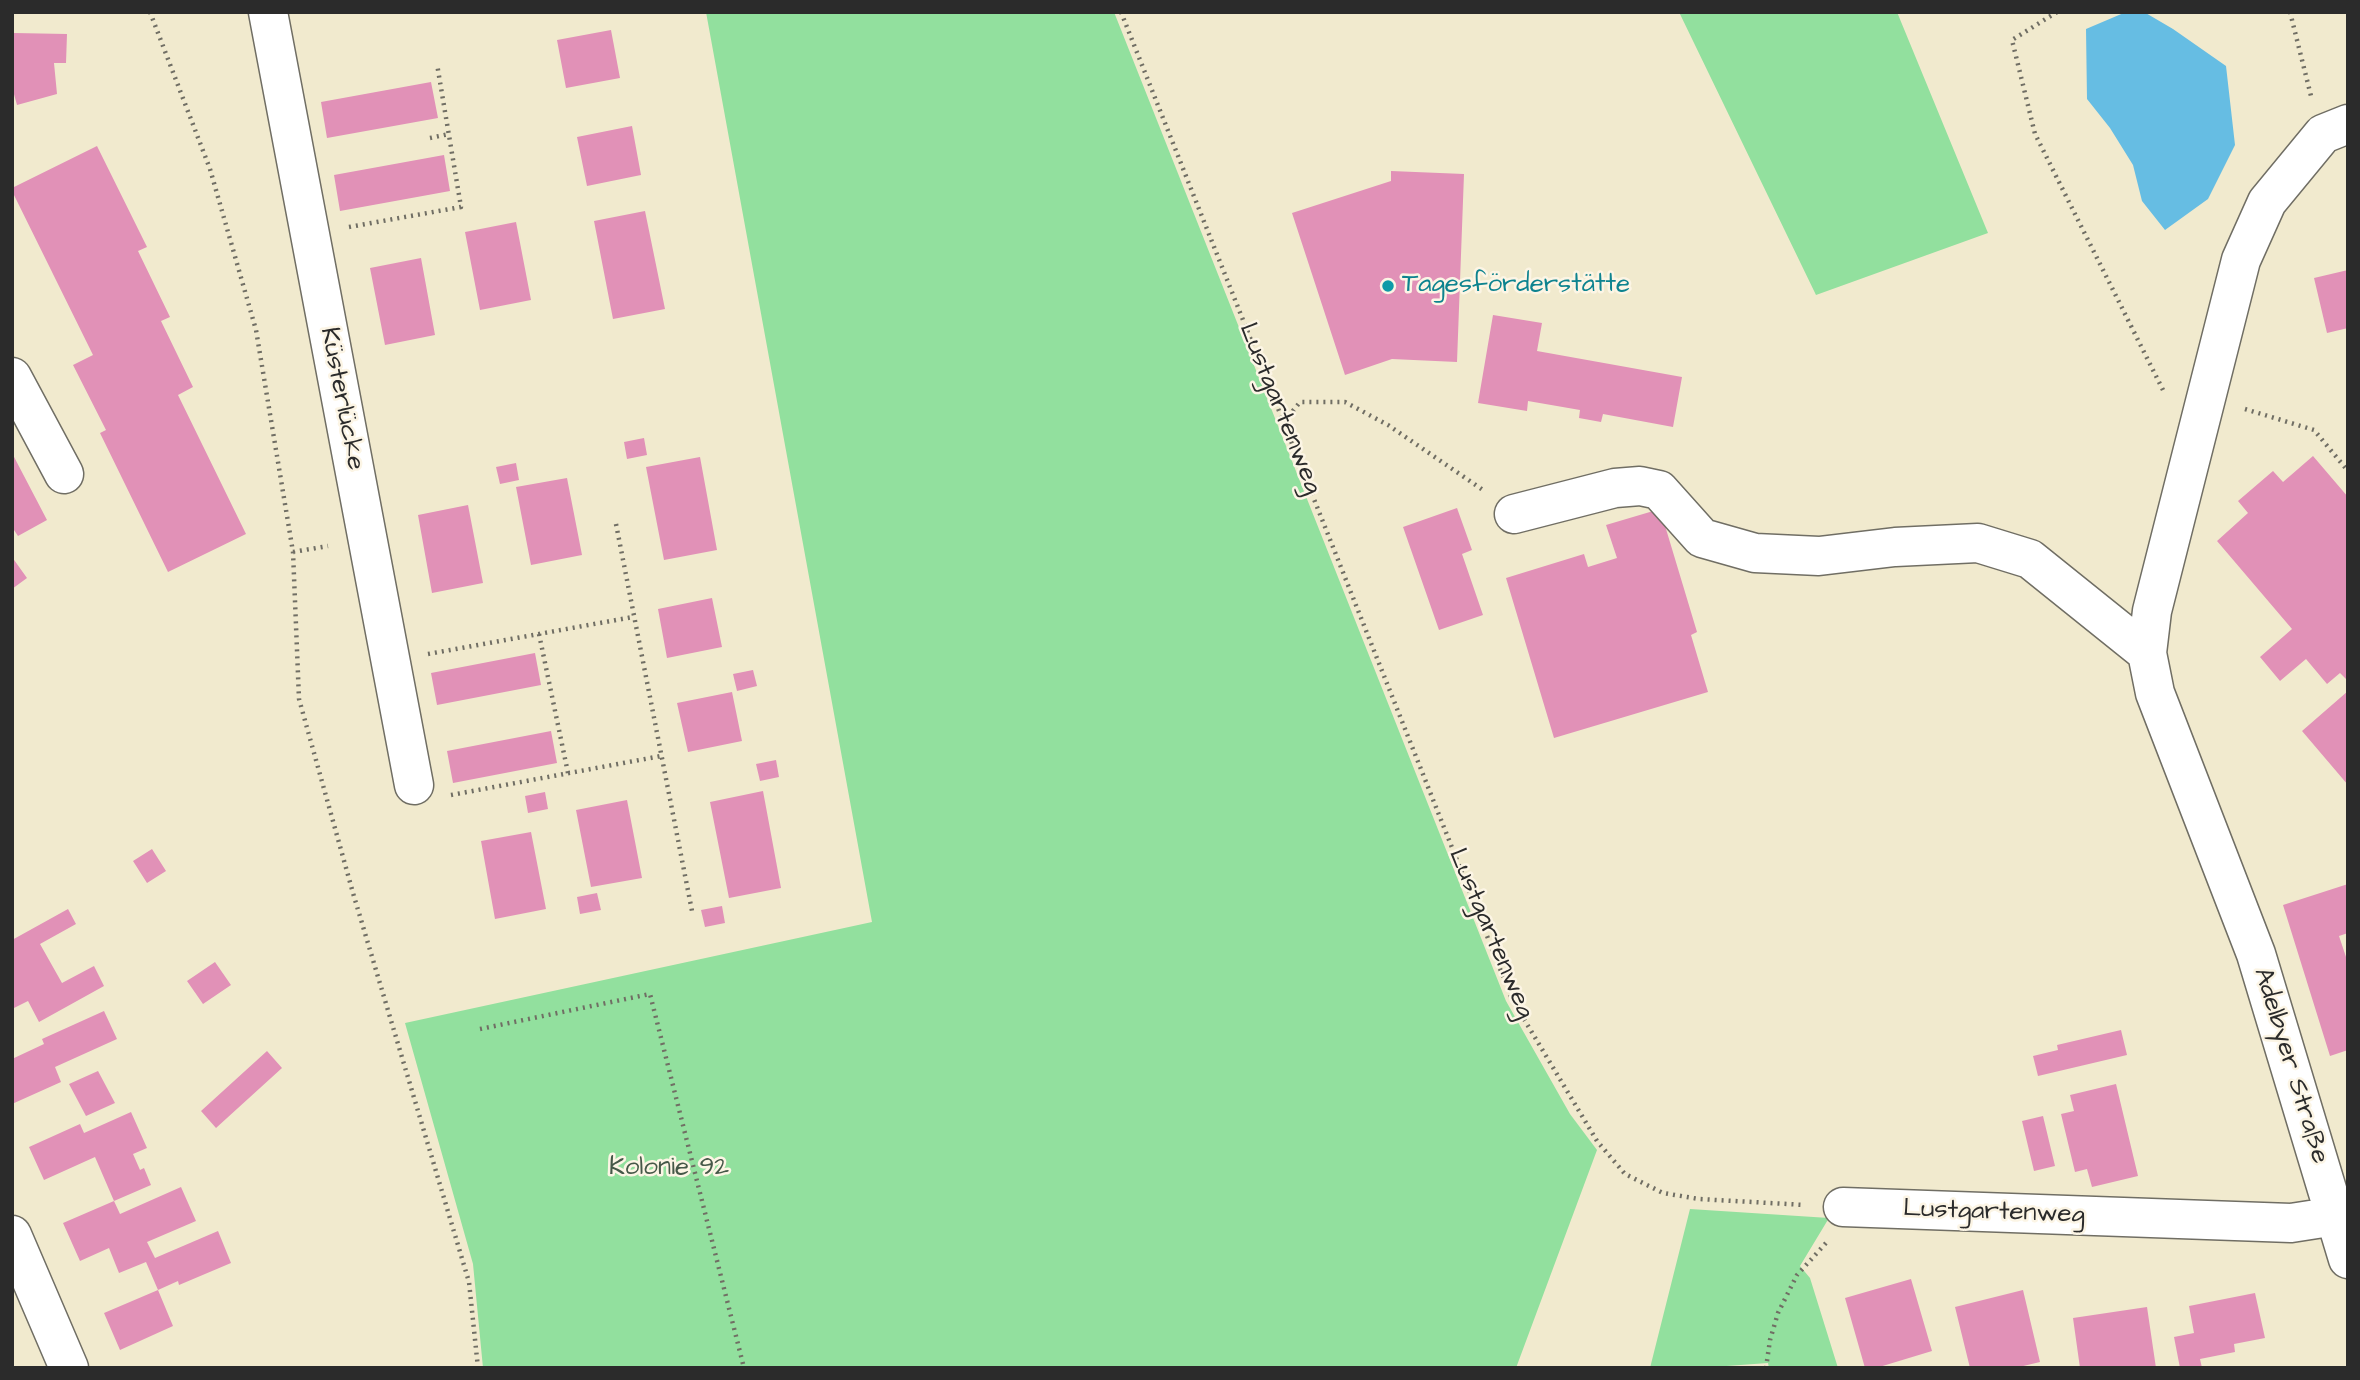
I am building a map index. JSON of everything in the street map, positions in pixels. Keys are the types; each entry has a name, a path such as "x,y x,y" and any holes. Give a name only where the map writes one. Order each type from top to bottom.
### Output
{"street":[{"name":"Küsterlücke","path":"268,12 414,785"},
{"name":"Adelbyer Straße","path":"2335,129 2267,202 2241,260 2152,611 2147,653 2155,693 2256,954 2348,1259"},
{"path":"12,377 64,474"},
{"path":"1514,514 1615,488 1640,486 1659,491 1703,537 1755,553 1819,556 1895,547 1978,543 2030,559 2147,653"},
{"name":"Lustgartenweg","path":"1843,1207 2291,1223 2336,1216"},
{"path":"12,1235 69,1368"}],"path":[{"path":"150,12 210,169 256,330 293,552 299,699 353,893 469,1282 478,1368"},
{"name":"Lustgartenweg","path":"1121,12 1512,999 1597,1141 1625,1174 1663,1193 1699,1199 1843,1207"},
{"path":"2057,12 2012,40 2035,134 2163,390"},
{"path":"2290,12 2302,68 2335,129"},
{"path":"310,234 461,207 437,64"},
{"path":"430,138 449,134"},
{"path":"2206,397 2314,430 2348,471"},
{"path":"1284,422 1300,402 1345,402 1388,425 1514,514"},
{"path":"616,524 692,911"},
{"path":"390,661 634,617"},
{"path":"539,634 568,774"},
{"path":"414,785 443,796 661,756"},
{"path":"480,1029 650,994 744,1368"},
{"path":"1766,1368 1778,1313 1797,1275 1817,1255 1838,1226 1843,1207"}],"green space":[{"name":"Kolonie 92","path":"706,12 1114,12 1506,1001 1570,1114 1597,1150 1516,1368 483,1368 473,1264 405,1023 872,922"},
{"path":"1679,12 1897,12 1988,233 1816,295"},
{"path":"1690,1209 1829,1218 1800,1266 1810,1278 1838,1368 1769,1368 1768,1363 1650,1368"}],"water":[{"path":"2126,12 2144,12 2226,66 2235,145 2208,199 2165,230 2142,201 2133,165 2110,128 2087,99 2086,29"}],"building":[{"path":"611,30 620,78 566,88 557,40"},
{"path":"14,33 67,34 66,63 54,63 57,94 17,105 12,87"},
{"path":"431,82 438,118 327,138 321,102"},
{"path":"632,126 641,175 587,186 577,137"},
{"path":"97,146 147,247 138,251 170,317 161,321 193,387 178,395 246,534 168,572 100,433 106,430 73,365 93,355 12,191 12,188"},
{"path":"444,155 450,191 340,211 334,175"},
{"name":"Tagesförderstätte","path":"1391,171 1464,174 1457,362 1392,359 1345,375 1292,213 1391,181"},
{"path":"645,211 665,309 613,319 594,221"},
{"path":"516,222 531,300 480,310 465,232"},
{"path":"421,258 435,335 385,345 370,268"},
{"path":"2348,270 2348,328 2327,333 2314,278"},
{"path":"1493,315 1542,323 1537,351 1682,377 1673,427 1603,414 1601,422 1579,418 1580,410 1528,401 1527,411 1478,403"},
{"path":"644,438 647,455 627,459 624,442"},
{"path":"12,453 47,520 18,536 12,527"},
{"path":"2313,456 2348,497 2348,681 2340,673 2327,684 2306,659 2280,681 2260,657 2292,629 2217,541 2248,513 2238,501 2273,471 2283,482"},
{"path":"700,457 717,550 664,560 646,467"},
{"path":"516,463 519,480 500,484 496,467"},
{"path":"567,478 582,555 531,565 516,487"},
{"path":"468,505 483,583 432,593 418,515"},
{"path":"1457,508 1472,550 1462,554 1483,615 1439,630 1403,527"},
{"path":"1660,509 1697,632 1691,635 1708,692 1554,738 1506,578 1584,554 1588,567 1617,558 1606,525"},
{"path":"12,557 27,578 12,589"},
{"path":"712,598 722,647 667,658 658,609"},
{"path":"535,653 541,685 437,705 431,673"},
{"path":"753,670 757,686 737,691 733,674"},
{"path":"2348,691 2348,785 2302,731"},
{"path":"732,692 742,741 688,752 677,703"},
{"path":"551,731 557,763 453,783 447,751"},
{"path":"776,760 779,777 760,781 756,764"},
{"path":"763,791 781,888 729,898 710,802"},
{"path":"545,792 548,809 528,813 525,796"},
{"path":"627,800 642,878 591,887 576,810"},
{"path":"531,832 546,909 495,919 481,841"},
{"path":"152,849 166,871 147,883 133,861"},
{"path":"2348,884 2348,933 2339,936 2348,963 2348,1050 2330,1056 2283,905"},
{"path":"597,893 601,910 580,914 577,897"},
{"path":"722,906 725,923 705,927 701,910"},
{"path":"68,909 76,924 40,944 62,983 94,966 104,986 39,1022 28,1001 12,1009 12,940"},
{"path":"215,962 231,985 203,1004 187,981"},
{"path":"104,1011 117,1039 55,1067 61,1082 12,1104 12,1059 44,1044 42,1039"},
{"path":"2121,1030 2127,1055 2038,1076 2033,1056 2058,1050 2057,1045"},
{"path":"267,1051 282,1068 216,1128 201,1111"},
{"path":"98,1071 115,1103 86,1116 69,1084"},
{"path":"2116,1084 2138,1176 2092,1187 2087,1169 2075,1172 2061,1114 2074,1111 2070,1095"},
{"path":"131,1112 147,1148 133,1154 140,1170 144,1168 151,1185 114,1201 95,1157 44,1180 29,1147 80,1124 84,1133"},
{"path":"2043,1116 2055,1166 2034,1171 2022,1121"},
{"path":"181,1187 196,1221 147,1242 155,1258 218,1231 231,1263 179,1285 178,1281 158,1290 146,1262 119,1273 109,1248 80,1261 63,1223 114,1201 120,1214"},
{"path":"1911,1279 1932,1351 1876,1368 1865,1368 1845,1298"},
{"path":"158,1290 173,1326 120,1350 104,1313"},
{"path":"2023,1290 2040,1362 2015,1368 1970,1368 1955,1307"},
{"path":"2255,1293 2265,1338 2234,1344 2235,1352 2200,1359 2202,1368 2180,1368 2174,1337 2194,1333 2189,1306"},
{"path":"2147,1307 2156,1368 2080,1368 2073,1318"}],"place":[{"name":"Tagesförderstätte","path":"1388,286"}]}
